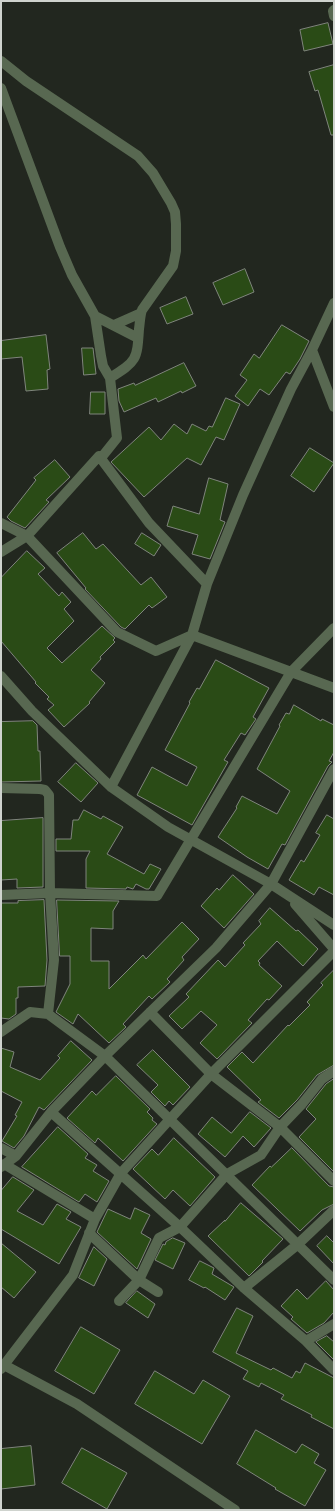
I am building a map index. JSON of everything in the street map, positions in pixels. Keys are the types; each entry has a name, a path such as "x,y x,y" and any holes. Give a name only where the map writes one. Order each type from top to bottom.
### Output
{"street":[{"path":"334,10 334,16"},
{"path":"1,61 26,81 138,156 153,172 175,212 175,258 169,272 141,313 135,359 123,370 110,378"},
{"path":"1,88 60,247 72,275 95,316 103,366 110,378 117,438 101,458 100,456 27,536 1,552"},
{"path":"111,787 192,635 207,584 243,495 291,389 312,350 334,303"},
{"path":"114,325 141,313"},
{"path":"95,316 138,338"},
{"path":"312,350 334,407"},
{"path":"101,458 149,523 207,584"},
{"path":"1,523 27,536 117,632 156,651 192,635 334,688"},
{"path":"1,895 50,893 157,896 291,672 334,628"},
{"path":"1,676 32,711 111,787 168,827 271,884 334,925"},
{"path":"95,1219 2,1165 16,1156 51,1112 105,1056 216,948 271,884 334,769"},
{"path":"1,788 40,789 45,790 49,796 50,893 54,960 48,1014"},
{"path":"236,1510 77,1404 2,1367 73,1275 95,1219 121,1174 212,1074 334,950 287,895"},
{"path":"1,1032 30,1012 48,1014 105,1056 334,1280"},
{"path":"150,1012 212,1074 280,1127 334,1181"},
{"path":"119,1301 139,1280 159,1238 180,1227 227,1174 261,1155 280,1127 302,1104 322,1079 334,1071"},
{"path":"51,1112 180,1227 244,1288 306,1341 334,1370"},
{"path":"1,1148 16,1156"},
{"path":"244,1288 297,1245 334,1210"},
{"path":"89,1233 139,1280 158,1292"},
{"path":"306,1341 334,1324"}],"building":[{"path":"328,23 333,44 304,51 300,30"},
{"path":"334,65 334,135 331,135 318,90 315,91 309,72"},
{"path":"245,269 254,292 223,305 213,283"},
{"path":"186,297 193,314 167,324 160,308"},
{"path":"282,325 309,341 290,374 286,372 269,395 260,389 248,406 235,396 247,380 240,375 254,354 259,358"},
{"path":"46,335 50,369 47,370 48,389 26,391 22,357 1,359 1,341"},
{"path":"82,348 93,348 96,374 84,375"},
{"path":"184,363 196,386 182,393 181,391 158,402 156,398 124,412 119,401 118,389 134,383 135,385"},
{"path":"91,392 105,392 105,414 90,414"},
{"path":"226,398 240,404 224,440 216,437 201,465 187,458 144,497 111,462 149,427 161,440 174,424 187,434 192,424 206,431 209,426 212,427"},
{"path":"310,448 334,463 314,492 291,476"},
{"path":"55,460 70,477 46,500 49,502 25,528 11,521 7,517 36,480 34,478"},
{"path":"209,478 228,484 220,520 225,522 210,559 192,554 198,535 167,526 173,506 199,514"},
{"path":"83,533 96,549 103,544 141,585 151,577 167,597 152,608 149,605 125,629 121,627 85,589 86,588 57,553"},
{"path":"142,533 161,545 154,556 135,544"},
{"path":"27,551 45,568 38,574 59,596 62,592 71,602 64,609 74,621 47,648 62,663 102,626 115,638 113,640 115,642 100,657 101,659 91,670 105,683 89,702 90,703 64,727 48,710 54,705 47,699 49,697 35,683 36,682 1,641 1,578"},
{"path":"216,660 269,688 253,717 256,719 245,735 241,733 224,760 228,762 192,825 137,795 152,767 187,786 197,767 165,750 190,703 189,702 197,688 199,689"},
{"path":"294,705 321,721 322,719 334,725 334,752 329,761 332,762 328,766 285,845 282,844 268,869 247,857 218,837 237,808 236,807 242,796 277,814 290,791 257,769 280,726 279,725 286,713 289,714"},
{"path":"33,721 37,725 41,781 1,782 1,722"},
{"path":"76,763 98,783 81,802 58,782"},
{"path":"84,810 101,819 103,816 123,827 107,854 144,874 150,864 161,869 149,889 136,884 133,889 127,887 126,889 86,888 86,859 90,851 56,851 56,839 71,839 73,820 78,820"},
{"path":"327,815 334,819 334,895 319,887 314,895 289,880 301,860 304,862 320,835 316,833"},
{"path":"43,818 43,887 17,888 17,879 1,880 1,821"},
{"path":"233,875 254,894 224,928 201,906 217,888 219,890"},
{"path":"44,900 47,960 45,986 18,987 16,1014 9,1019 1,1018 1,903"},
{"path":"57,900 119,901 113,911 113,929 91,928 91,961 109,961 109,989 143,955 146,959 182,922 199,939 182,957 184,960 167,979 170,982 152,999 149,996 123,1024 126,1027 109,1043 78,1014 73,1024 56,1012 70,984 70,956 60,956"},
{"path":"270,908 296,931 298,930 318,949 303,966 277,941 258,961 260,963 259,965 282,986 269,1000 267,999 248,1020 252,1023 217,1059 200,1043 217,1025 201,1011 182,1029 169,1016 189,997 186,994 218,960 225,967 245,945 243,943 261,924 259,921"},
{"path":"334,970 334,1065 317,1075 297,1100 279,1118 258,1102 261,1100 227,1067 242,1052 253,1063 288,1025 289,1026 310,1005 307,1002 323,985 321,983"},
{"path":"71,1041 92,1060 44,1110 39,1107 24,1136 14,1148 2,1141 17,1116 15,1115 22,1102 1,1091 1,1048 14,1052 10,1067 40,1080 60,1058 58,1056"},
{"path":"153,1050 190,1087 173,1105 169,1101 165,1106 151,1092 158,1085 137,1065"},
{"path":"116,1076 150,1109 147,1112 153,1118 152,1120 157,1124 123,1161 98,1138 95,1143 67,1118 92,1091 96,1095"},
{"path":"334,1079 334,1172 299,1137 316,1119 306,1109 326,1084"},
{"path":"250,1112 271,1128 254,1147 243,1136 225,1157 198,1134 212,1117 231,1133"},
{"path":"58,1127 88,1154 85,1158 97,1165 93,1171 109,1181 97,1202 85,1194 79,1202 22,1167"},
{"path":"174,1138 215,1177 190,1206 173,1190 165,1199 133,1169 152,1149 158,1155"},
{"path":"292,1148 329,1186 334,1187 334,1204 322,1210 300,1231 252,1185 270,1166 271,1167"},
{"path":"13,1177 34,1190 17,1211 43,1225 57,1204 71,1212 66,1219 81,1227 59,1264 1,1229 1,1191"},
{"path":"241,1203 283,1239 249,1276 208,1236 225,1221"},
{"path":"135,1208 150,1215 141,1233 151,1239 137,1269 97,1232 108,1209 130,1219"},
{"path":"327,1236 334,1243 334,1264 317,1246"},
{"path":"173,1238 185,1243 173,1269 155,1260 163,1244 165,1245 166,1242"},
{"path":"1,1243 36,1272 14,1298 1,1287"},
{"path":"94,1247 107,1259 94,1286 79,1278"},
{"path":"200,1261 214,1268 212,1274 234,1287 225,1300 205,1287 204,1288 189,1280"},
{"path":"326,1281 334,1290 334,1312 324,1323 307,1333 291,1319 293,1317 281,1306 297,1289 307,1299"},
{"path":"137,1291 155,1304 148,1318 126,1303"},
{"path":"237,1308 253,1316 236,1353 271,1370 273,1368 292,1378 296,1371 300,1373 305,1363 334,1378 334,1429 311,1417 312,1415 281,1399 284,1395 261,1383 259,1387 243,1379 248,1371 213,1352"},
{"path":"81,1327 120,1350 94,1394 55,1371"},
{"path":"327,1336 334,1342 334,1360 316,1342"},
{"path":"155,1371 194,1394 203,1380 230,1396 202,1444 135,1404"},
{"path":"256,1430 296,1453 302,1444 319,1454 314,1463 326,1470 305,1506 275,1489 276,1488 237,1464"},
{"path":"31,1446 35,1485 1,1489 1,1449"},
{"path":"82,1448 127,1473 107,1509 62,1483"}]}
